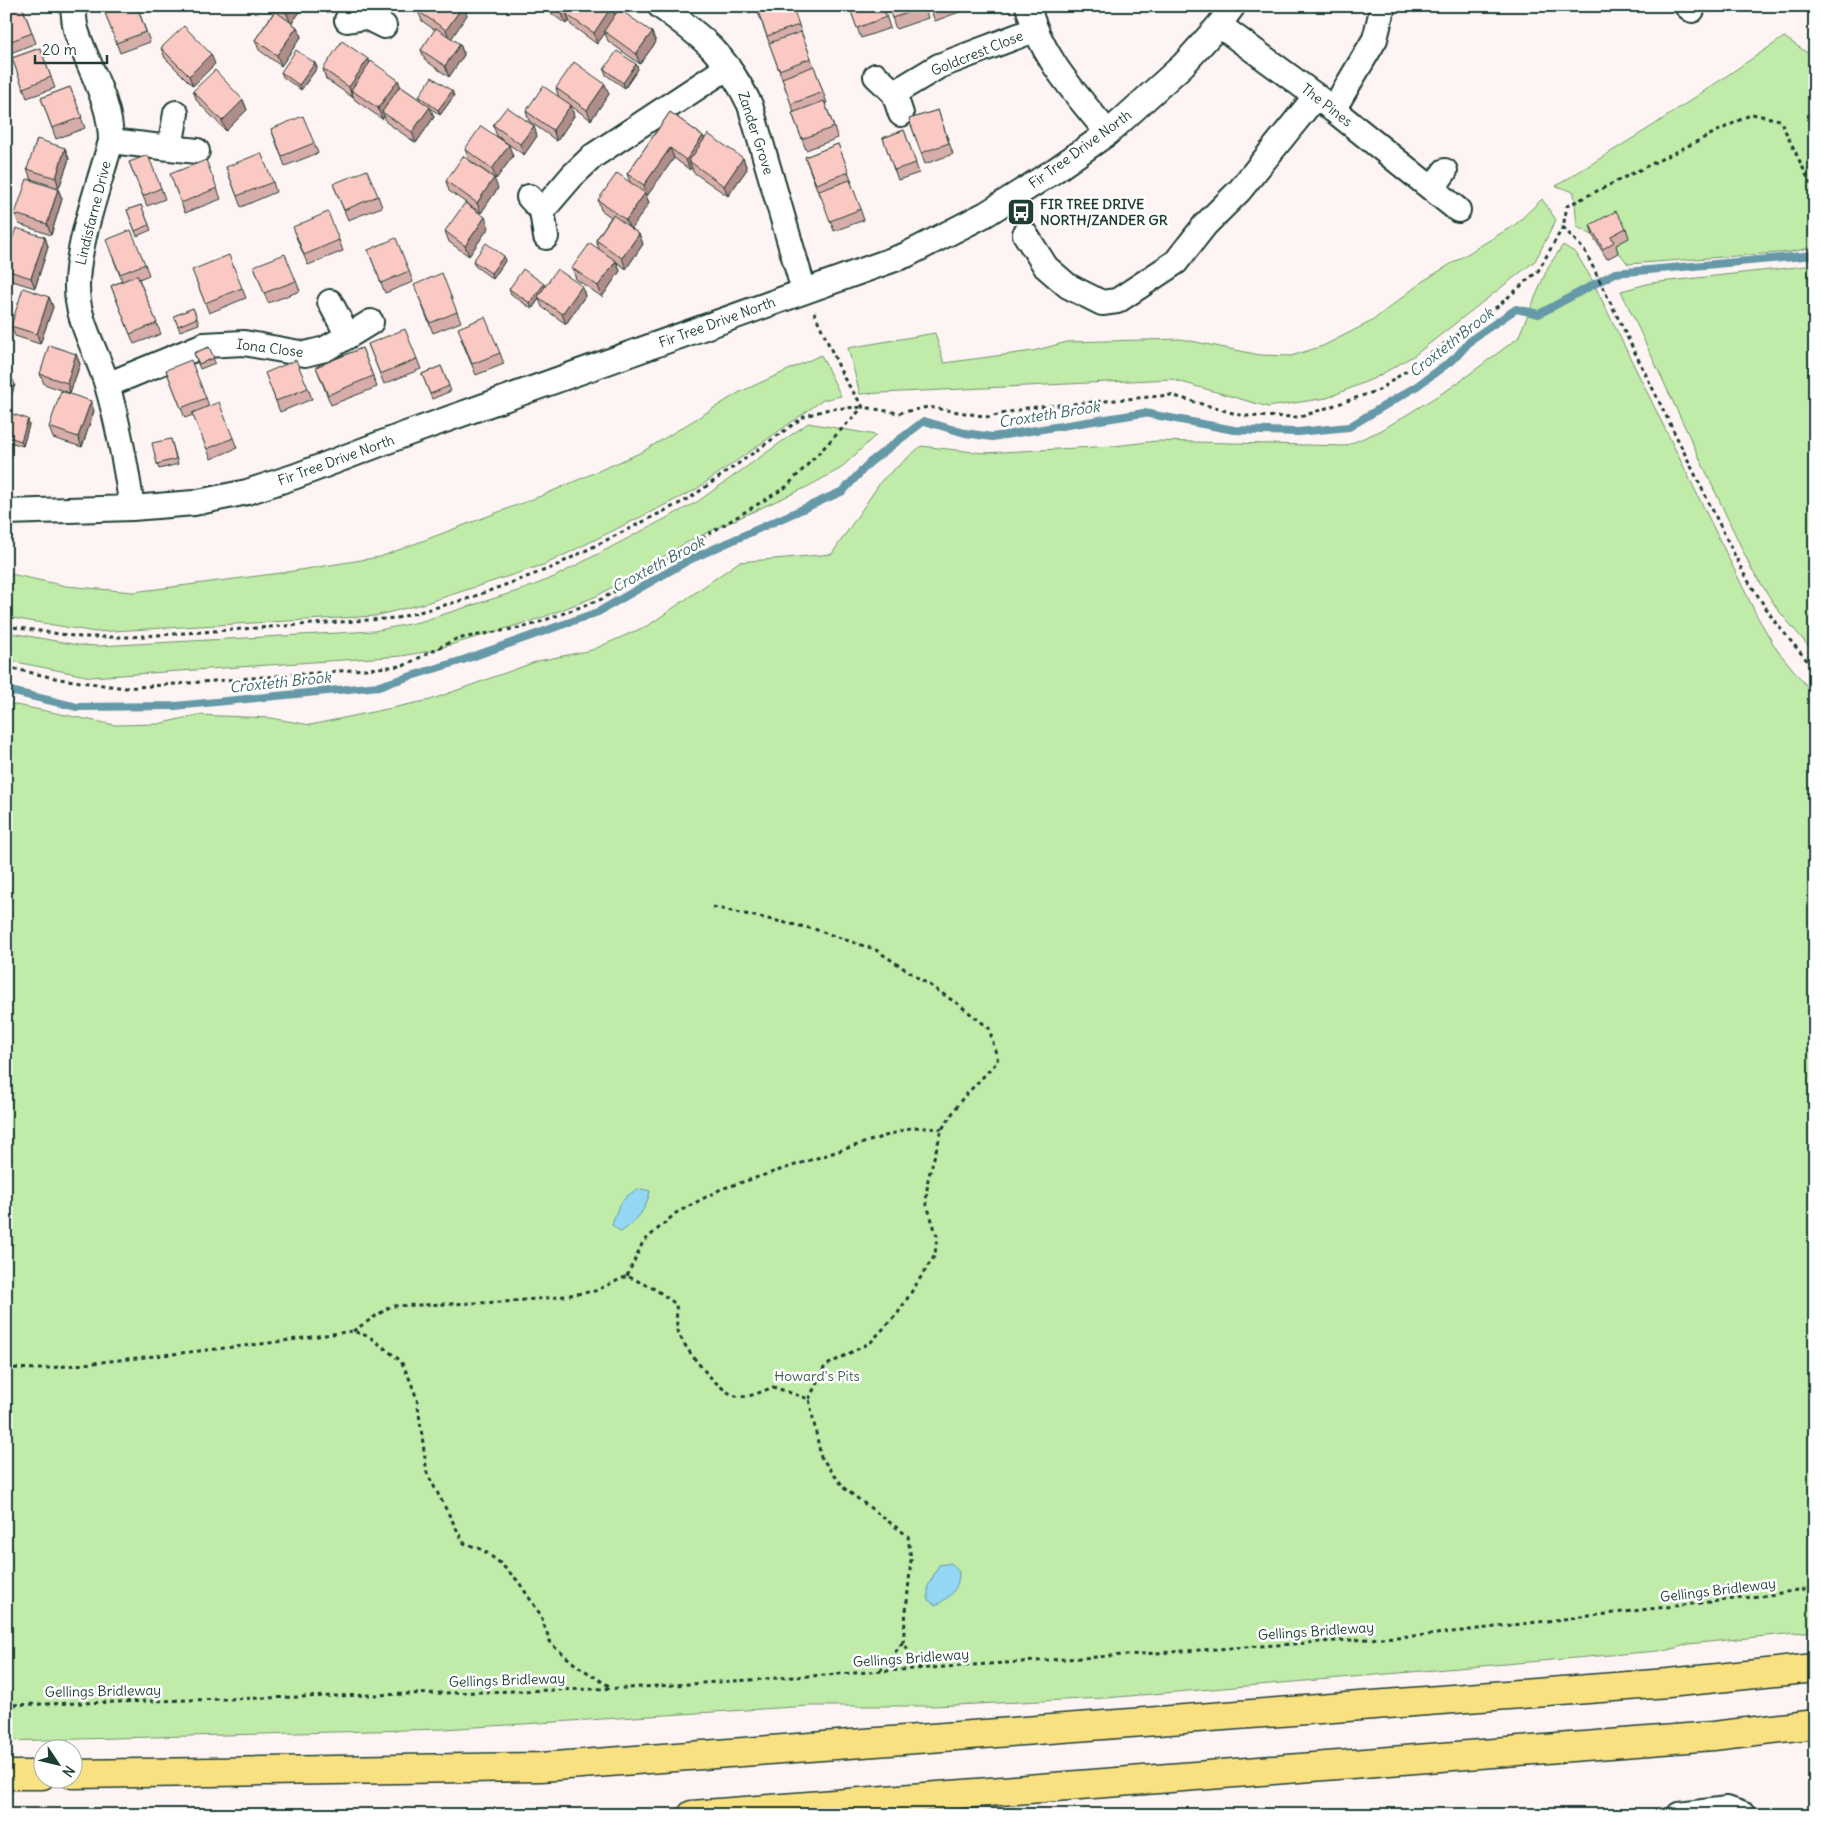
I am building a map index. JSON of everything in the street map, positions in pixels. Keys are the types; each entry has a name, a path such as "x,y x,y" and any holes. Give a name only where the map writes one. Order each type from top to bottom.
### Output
{"highway":[{"path":"82,1774 541,1767 1668,1683 1815,1668"},
{"path":"692,1815 1713,1736 1815,1724"},
{"path":"6,1775 32,1775"}],"street":[{"name":"Lindisfarne Drive","path":"73,6 76,31 108,110 111,141 81,253 76,286 80,315 107,385 123,450 132,508"},
{"name":"Zander Grove","path":"660,6 701,35 728,67 750,105 804,291"},
{"path":"1028,6 1034,30 1055,66 1108,133"},
{"name":"Fir Tree Drive North","path":"6,512 132,508 194,503 247,492 296,476 406,434 906,255 986,214 1046,177 1108,133 1183,65 1219,26 1233,6"},
{"path":"1025,234 1046,267 1068,286 1102,302 1117,301 1176,262 1205,225 1325,103 1375,39 1383,6"},
{"name":"The Pines","path":"1219,26 1325,103 1438,180 1458,210"},
{"name":"Goldcrest Close","path":"876,76 898,103 940,66 1034,30"},
{"path":"546,237 536,204 572,176 593,156 728,67"},
{"path":"170,148 176,113"},
{"path":"111,141 197,151"},
{"path":"330,302 348,336"},
{"name":"Iona Close","path":"107,385 204,345 244,343 305,354 325,349 371,322"},
{"path":"1678,1815 1727,1810 1744,1815"}],"path":[{"path":"6,626 80,637 130,637 397,618 467,599 551,568 690,498 805,416 829,409 864,407 899,413 928,407 989,416 1027,408 1171,395 1243,416 1300,417 1379,390 1498,306 1538,271 1563,227 1568,206 1752,114 1780,120 1815,193"},
{"path":"1563,227 1585,251 1745,576 1775,622 1815,670"},
{"path":"804,291 844,378 864,407"},
{"path":"6,667 59,679 125,688 403,666 456,639 529,626 602,599 786,487 864,407"},
{"path":"713,907 814,930 876,950 958,1004 989,1028 998,1061 962,1099 942,1129 928,1178 926,1202 936,1236 935,1255 898,1313 871,1342 824,1366 809,1399 821,1457 845,1489 908,1536 911,1560 903,1642 880,1671"},
{"path":"6,1368 40,1369 269,1343 353,1330 391,1306 502,1302 558,1297 595,1291 627,1276 643,1242 676,1214 722,1189 913,1127 942,1129"},
{"path":"627,1276 655,1289 676,1304 678,1332 704,1371 719,1387 737,1397 756,1394 774,1387 809,1399"},
{"path":"353,1330 370,1337 401,1361 417,1399 427,1473 464,1542 483,1550 500,1562 518,1581 540,1614 551,1644 576,1665 612,1688"},
{"name":"Gellings Bridleway","path":"6,1705 612,1688 1427,1636 1769,1595 1815,1587"},
{"path":"903,1642 920,1669"}],"green space":[{"path":"1784,37 1815,58 1815,247 1790,252 1628,264 1614,246 1577,227 1574,192 1556,186 1654,125"},
{"path":"1542,199 1556,220 1535,261 1415,355 1375,378 1327,398 1268,407 1171,379 860,394 848,348 935,333 944,363 1033,351 1067,342 1181,339 1260,355 1291,356 1323,346 1372,321 1423,281 1516,224"},
{"name":"Howard's Pits","path":"1563,245 1576,253 1591,278 1757,616 1777,650 1815,696 1815,1631 1689,1644 1669,1650 1106,1698 933,1706 809,1706 444,1729 82,1739 32,1738 32,1740 6,1741 6,703 115,725 158,724 197,715 271,718 310,725 430,700 538,661 592,650 649,625 739,562 832,554 882,480 921,446 983,453 1114,446 1157,441 1345,446 1380,431 1452,387 1518,338 1548,267"},
{"path":"1815,265 1815,654 1778,610 1751,568 1621,291 1651,283"},
{"path":"821,355 841,396 823,400 695,490 546,564 426,603 375,616 95,632 6,617 6,573 66,586 133,592 281,573 380,557 541,496 642,452 740,392"},
{"path":"808,423 876,435 840,469 807,487 691,540 597,596 541,618 430,651 402,656 91,677 6,660 6,632 78,645 99,646 374,631 419,622 527,588 554,577 697,502"}],"water":[{"path":"642,1189 650,1191 646,1204 632,1224 621,1232 612,1225 616,1213 626,1197"},
{"path":"951,1563 959,1572 958,1583 950,1596 936,1605 928,1600 928,1586 939,1565"}],"building":[{"path":"22,6 32,33 6,43 6,9"},
{"path":"137,6 146,32 116,43 103,7"},
{"path":"277,6 292,6 287,14"},
{"path":"422,6 463,6 446,30 418,11"},
{"path":"551,6 568,6 562,14"},
{"path":"573,6 612,6 594,33 567,15"},
{"path":"766,6 792,6 799,25 767,36 757,9"},
{"path":"849,6 883,6 886,17 857,28"},
{"path":"888,6 924,6 924,7 892,18"},
{"path":"929,6 943,6 931,10"},
{"path":"619,9 652,32 636,54 604,31"},
{"path":"275,11 297,27 277,55 255,40"},
{"path":"184,26 211,54 189,76 161,48"},
{"path":"436,28 460,44 445,66 421,50"},
{"path":"801,32 811,58 779,70 769,43"},
{"path":"342,41 368,59 349,87 323,69"},
{"path":"40,48 51,77 23,88 12,58"},
{"path":"296,50 315,63 299,85 281,72"},
{"path":"617,51 636,64 623,83 604,69"},
{"path":"371,61 398,80 378,108 351,90"},
{"path":"574,62 605,84 587,110 556,88"},
{"path":"814,66 823,92 791,104 782,78"},
{"path":"215,70 243,100 222,121 193,91"},
{"path":"432,77 452,91 438,110 419,96"},
{"path":"400,86 430,107 412,132 382,112"},
{"path":"543,86 571,105 553,130 526,111"},
{"path":"70,87 82,117 52,128 41,98"},
{"path":"824,101 834,127 802,139 792,113"},
{"path":"507,107 534,126 520,144 493,125"},
{"path":"938,110 949,143 921,153 909,119"},
{"path":"670,112 703,136 686,160 670,148 644,185 627,174"},
{"path":"303,116 314,143 282,156 271,129"},
{"path":"481,126 509,145 492,169 465,149"},
{"path":"904,130 916,163 894,170 883,138"},
{"path":"708,134 743,158 724,186 689,161"},
{"path":"37,139 65,148 56,178 27,169"},
{"path":"838,144 849,172 816,184 805,157"},
{"path":"261,153 273,182 237,196 226,167"},
{"path":"148,155 161,188 143,196 129,162"},
{"path":"463,156 494,178 477,203 446,181"},
{"path":"206,160 217,188 181,203 170,174"},
{"path":"367,170 378,196 344,210 333,184"},
{"path":"617,173 645,193 626,220 598,200"},
{"path":"27,179 58,189 47,224 15,214"},
{"path":"850,180 861,209 830,221 819,191"},
{"path":"465,203 485,217 465,246 445,231"},
{"path":"141,205 149,225 135,231 127,210"},
{"path":"1616,211 1626,228 1611,236 1614,242 1603,249 1590,225"},
{"path":"328,212 339,240 304,255 293,227"},
{"path":"613,215 639,234 622,258 596,240"},
{"path":"16,228 45,237 31,278 6,270 6,257"},
{"path":"131,230 145,264 120,274 106,240"},
{"path":"396,238 409,271 381,283 368,250"},
{"path":"486,243 504,256 491,273 473,261"},
{"path":"590,243 616,261 598,286 572,268"},
{"path":"285,254 296,281 264,293 254,266"},
{"path":"229,255 242,288 205,303 192,270"},
{"path":"523,269 544,284 530,303 509,289"},
{"path":"557,269 582,286 562,314 538,297"},
{"path":"442,273 457,312 430,323 414,285"},
{"path":"137,275 157,323 130,334 111,286"},
{"path":"23,288 49,297 37,334 11,326"},
{"path":"193,308 197,318 178,326 174,316"},
{"path":"485,317 500,353 472,364 458,328"},
{"path":"405,329 417,359 380,374 368,344"},
{"path":"49,345 76,354 67,383 40,374"},
{"path":"209,347 214,358 199,364 194,353"},
{"path":"362,348 373,376 328,395 316,367"},
{"path":"191,360 206,398 181,408 166,370"},
{"path":"296,360 308,388 276,401 265,373"},
{"path":"441,366 449,386 430,394 422,374"},
{"path":"6,378 13,380 6,401"},
{"path":"61,391 91,401 78,437 49,427"},
{"path":"219,402 233,438 207,449 192,413"},
{"path":"9,413 28,419 21,441 6,436 6,420"},
{"path":"171,439 176,459 157,464 152,443"}],"waterway":[{"name":"Croxteth Brook","path":"6,690 77,707 175,706 379,686 463,660 598,612 689,560 843,491 869,463 924,421 965,433 992,437 1144,413 1234,430 1298,432 1349,427 1417,386 1455,358 1472,339 1516,309 1539,314 1615,273 1815,255"}],"place":[{"name":"FIR TREE DRIVE NORTH/ZANDER GR","path":"1021,212"}]}
